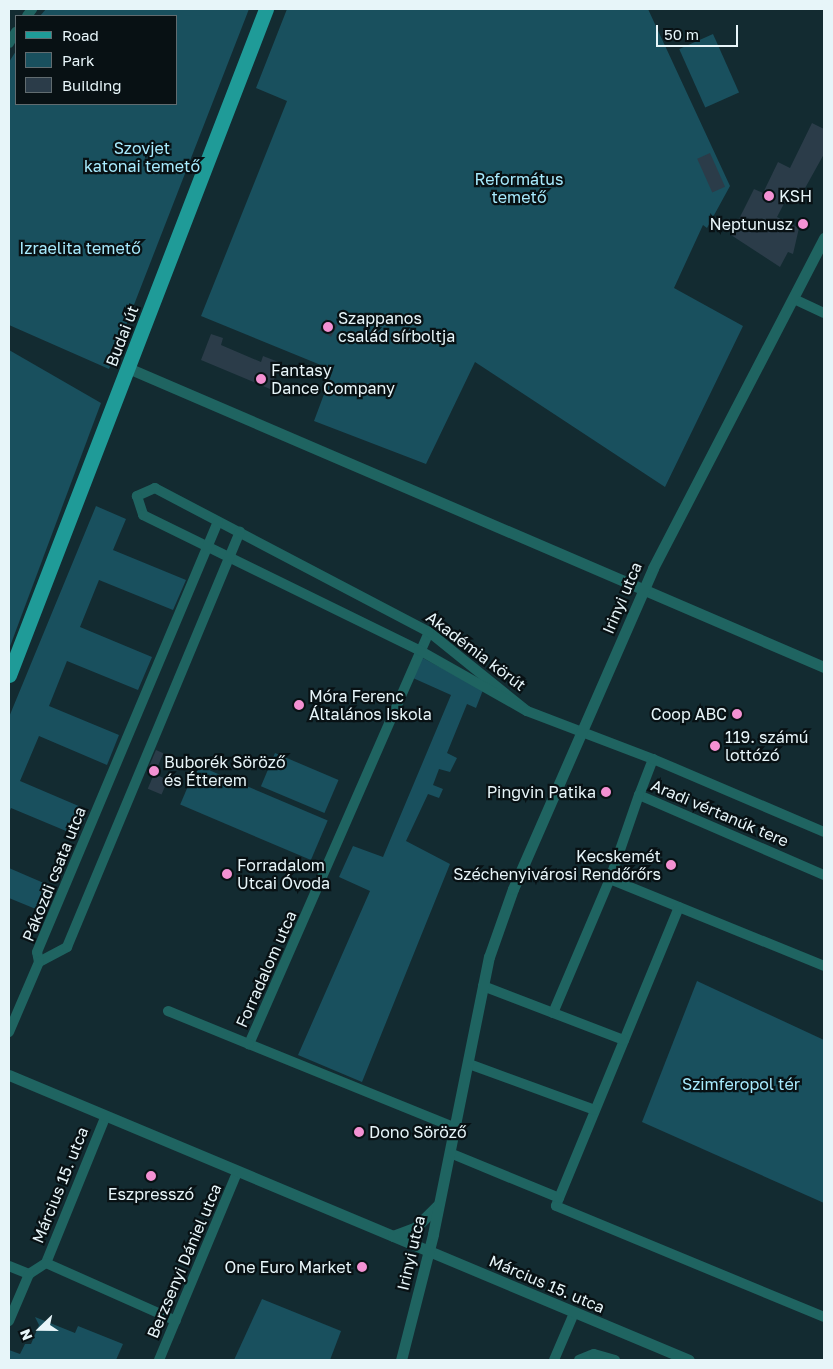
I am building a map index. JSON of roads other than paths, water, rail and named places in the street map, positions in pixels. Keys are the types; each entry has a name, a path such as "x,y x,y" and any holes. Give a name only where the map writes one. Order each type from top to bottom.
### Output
{"main road":[{"name":"Budai út","path":"9,675 266,9"}],"street":[{"name":"Irinyi utca","path":"401,1360 429,1252 469,1064 483,986 513,889 642,591 824,238"},
{"path":"794,298 824,313"},
{"path":"128,368 642,591 824,667"},
{"name":"Akadémia körút","path":"155,488 430,632 527,711 419,650 143,515 137,496 155,488"},
{"name":"Pákozdi csata utca","path":"218,521 37,952 39,962 67,947 240,532"},
{"name":"Forradalom utca","path":"249,1044 419,650 430,632"},
{"name":"Aradi vértanúk tere","path":"527,711 653,759 824,832"},
{"name":"Aradi vértanúk tere","path":"653,759 639,795 824,875"},
{"path":"553,1013 610,879 639,795"},
{"path":"610,879 824,966"},
{"path":"679,907 556,1206 824,1316"},
{"path":"9,1032 39,962"},
{"path":"483,986 624,1040"},
{"name":"Forradalom utca","path":"168,1010 456,1128"},
{"path":"469,1064 594,1110"},
{"name":"Március 15. utca","path":"9,1076 105,1118 689,1360"},
{"name":"Március 15. utca","path":"46,1263 105,1118"},
{"path":"450,1153 559,1198"},
{"name":"Berzsenyi Dániel utca","path":"159,1360 237,1173"},
{"path":"393,1236 416,1227 439,1204"},
{"path":"9,1321 29,1274 46,1263 176,1321"},
{"path":"9,1266 29,1274"},
{"path":"554,1360 574,1313"},
{"path":"579,1360 594,1354 615,1360"}],"place":[{"name":"KSH","path":"769,196"},
{"name":"Neptunusz","path":"803,224"},
{"name":"Szappanos család sírboltja","path":"328,327"},
{"name":"Fantasy Dance Company","path":"261,379"},
{"name":"Móra Ferenc Általános Iskola","path":"299,705"},
{"name":"Coop ABC","path":"737,714"},
{"name":"119. számú lottózó","path":"715,746"},
{"name":"Buborék Söröző és Étterem","path":"154,771"},
{"name":"Pingvin Patika","path":"606,792"},
{"name":"Kecskemét Széchenyivárosi Rendőrőrs","path":"671,865"},
{"name":"Forradalom Utcai Óvoda","path":"227,874"},
{"name":"Dono Söröző","path":"359,1132"},
{"name":"Eszpresszó","path":"151,1176"},
{"name":"One Euro Market","path":"362,1267"}],"park label":[{"name":"Szovjet katonai temető","path":"142,157"},
{"name":"Református temető","path":"519,188"},
{"name":"Izraelita temető","path":"80,248"},
{"name":"Szimferopol tér","path":"741,1084"}]}
